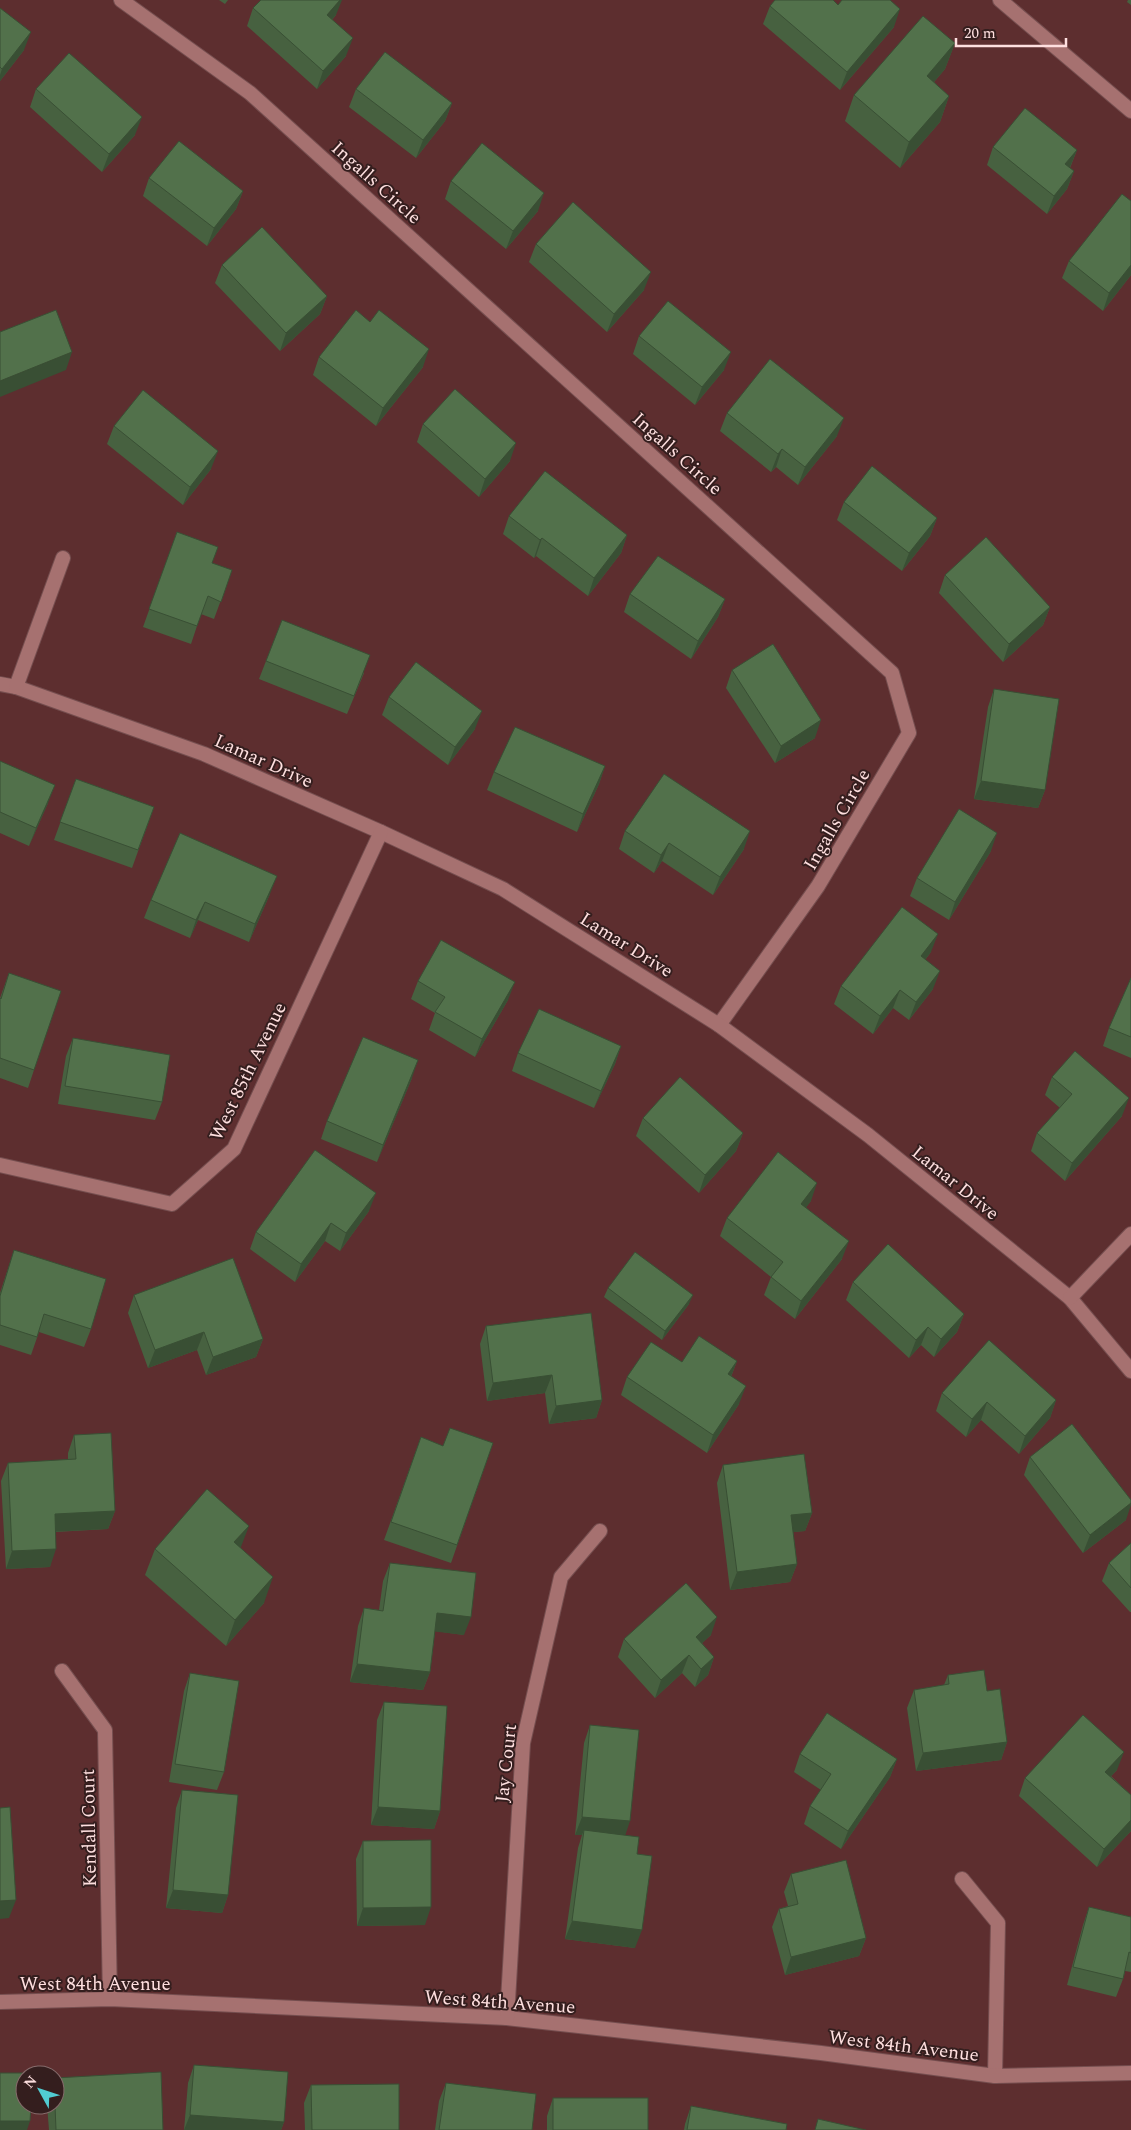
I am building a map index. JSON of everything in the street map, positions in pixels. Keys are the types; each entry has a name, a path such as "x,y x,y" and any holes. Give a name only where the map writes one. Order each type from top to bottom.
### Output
{"street":[{"name":"Ingalls Circle","path":"121,0 250,93 892,673 909,733 818,886 718,1025"},
{"path":"1000,0 1131,111"},
{"path":"16,687 63,558"},
{"name":"Lamar Drive","path":"0,684 16,687 204,754 381,832 503,889 718,1025 868,1135 1070,1298 1131,1371"},
{"name":"West 85th Avenue","path":"0,1165 172,1204 179,1198 234,1149 381,832"},
{"path":"1070,1298 1131,1234"},
{"name":"Jay Court","path":"507,2018 523,1743 561,1577 600,1531"},
{"name":"Kendall Court","path":"62,1671 105,1730 110,1999"},
{"name":"West 84th Avenue","path":"962,1880 998,1923 995,2076"},
{"name":"West 84th Avenue","path":"0,2002 110,1999 507,2018 821,2053 995,2076 1131,2073"}],"building":[{"path":"261,0 340,0 327,15 353,38 323,71 253,8"},
{"path":"775,0 833,0 838,5 842,0 890,0 900,9 847,72 770,6"},
{"path":"0,8 31,32 2,69 0,67"},
{"path":"923,16 955,43 927,76 949,96 909,142 854,95"},
{"path":"385,52 452,103 423,140 356,89"},
{"path":"69,53 142,117 109,154 36,89"},
{"path":"1025,108 1077,150 1065,164 1074,171 1054,196 993,147"},
{"path":"179,141 243,191 214,228 149,178"},
{"path":"482,143 544,193 513,231 451,181"},
{"path":"1122,194 1131,201 1131,265 1109,293 1069,261"},
{"path":"573,202 651,272 614,314 536,244"},
{"path":"262,227 327,296 286,333 222,265"},
{"path":"668,301 731,352 702,387 639,336"},
{"path":"56,310 72,352 0,381 0,332"},
{"path":"356,310 370,322 379,310 429,349 383,408 319,357"},
{"path":"770,359 844,418 805,467 782,449 778,454 727,413"},
{"path":"455,389 516,443 485,479 423,424"},
{"path":"143,390 218,451 190,487 114,426"},
{"path":"872,466 937,518 909,553 844,502"},
{"path":"545,471 627,535 594,578 542,538 540,540 509,516"},
{"path":"177,532 218,547 212,563 232,570 221,602 208,596 197,626 149,609"},
{"path":"986,537 1050,607 1009,644 945,575"},
{"path":"658,556 725,599 698,641 630,594"},
{"path":"282,620 370,655 354,696 266,661"},
{"path":"773,644 821,720 781,746 732,670"},
{"path":"416,662 482,711 455,747 389,697"},
{"path":"994,689 1059,699 1045,790 981,781"},
{"path":"515,727 605,766 583,814 494,772"},
{"path":"0,761 55,785 36,828 0,812"},
{"path":"664,774 750,831 720,877 669,843 661,855 625,831"},
{"path":"76,779 154,807 138,850 60,822"},
{"path":"959,809 997,833 955,902 917,878"},
{"path":"180,833 277,876 255,924 205,902 196,920 151,900"},
{"path":"902,907 938,934 921,956 940,971 916,1002 900,990 880,1016 841,986"},
{"path":"441,940 515,982 482,1039 435,1012 445,997 418,981"},
{"path":"9,973 61,991 34,1070 0,1058 0,998"},
{"path":"1131,978 1131,1037 1109,1028"},
{"path":"539,1009 621,1046 601,1091 518,1053"},
{"path":"363,1037 418,1060 383,1145 327,1121"},
{"path":"73,1038 170,1055 162,1102 65,1086"},
{"path":"1075,1051 1129,1098 1072,1163 1037,1133 1072,1094 1052,1077"},
{"path":"680,1077 743,1133 705,1175 643,1118"},
{"path":"315,1150 376,1193 346,1233 331,1223 301,1264 256,1232"},
{"path":"778,1152 817,1183 801,1204 849,1241 801,1301 771,1277 783,1262 727,1218"},
{"path":"888,1244 964,1314 941,1339 928,1327 916,1340 853,1282"},
{"path":"14,1250 106,1279 91,1329 44,1314 37,1337 0,1325 0,1296"},
{"path":"635,1252 693,1295 665,1331 608,1288"},
{"path":"233,1258 263,1339 213,1357 204,1332 155,1350 134,1295"},
{"path":"591,1313 602,1400 556,1406 552,1375 493,1383 486,1326"},
{"path":"699,1336 737,1361 728,1374 746,1386 713,1435 627,1377 651,1342 682,1362"},
{"path":"989,1340 1056,1400 1025,1436 987,1402 972,1419 942,1393"},
{"path":"1072,1424 1131,1500 1131,1503 1090,1535 1030,1457"},
{"path":"450,1428 493,1443 457,1545 391,1522 421,1437 443,1446"},
{"path":"111,1433 115,1511 55,1514 56,1549 12,1551 8,1463 76,1459 74,1435"},
{"path":"804,1454 812,1513 791,1515 797,1564 737,1572 723,1465"},
{"path":"207,1489 249,1526 234,1542 273,1577 235,1620 155,1549"},
{"path":"1131,1543 1131,1588 1109,1563"},
{"path":"390,1563 476,1573 471,1617 437,1613 430,1672 357,1664 364,1608 383,1611"},
{"path":"686,1583 717,1617 696,1637 714,1657 701,1669 689,1655 661,1680 624,1639"},
{"path":"984,1670 987,1691 1000,1689 1007,1742 923,1753 914,1690 949,1684 948,1675"},
{"path":"190,1673 239,1681 224,1772 175,1764"},
{"path":"384,1702 447,1706 440,1811 378,1807"},
{"path":"827,1713 897,1759 848,1831 810,1806 831,1774 800,1754"},
{"path":"1083,1715 1124,1752 1105,1772 1131,1795 1131,1820 1104,1849 1025,1778"},
{"path":"590,1725 639,1730 630,1821 582,1817"},
{"path":"182,1790 238,1795 228,1895 173,1890"},
{"path":"10,1807 16,1900 0,1901 0,1808"},
{"path":"584,1830 639,1837 637,1854 652,1856 642,1930 572,1921"},
{"path":"431,1840 431,1907 363,1908 363,1841"},
{"path":"846,1860 866,1938 791,1957 779,1909 798,1904 791,1874"},
{"path":"1089,1907 1131,1917 1131,1953 1129,1952 1123,1979 1073,1967"},
{"path":"194,2065 288,2072 284,2122 190,2115"},
{"path":"161,2072 163,2130 56,2130 55,2115 65,2115 65,2077"},
{"path":"0,2073 15,2073 15,2115 30,2115 30,2121 0,2121"},
{"path":"446,2083 536,2094 532,2130 439,2130"},
{"path":"399,2084 399,2130 312,2130 311,2085"},
{"path":"553,2098 648,2098 648,2130 553,2130"},
{"path":"691,2106 787,2124 786,2130 687,2130"},
{"path":"818,2119 866,2130 815,2130"}]}
